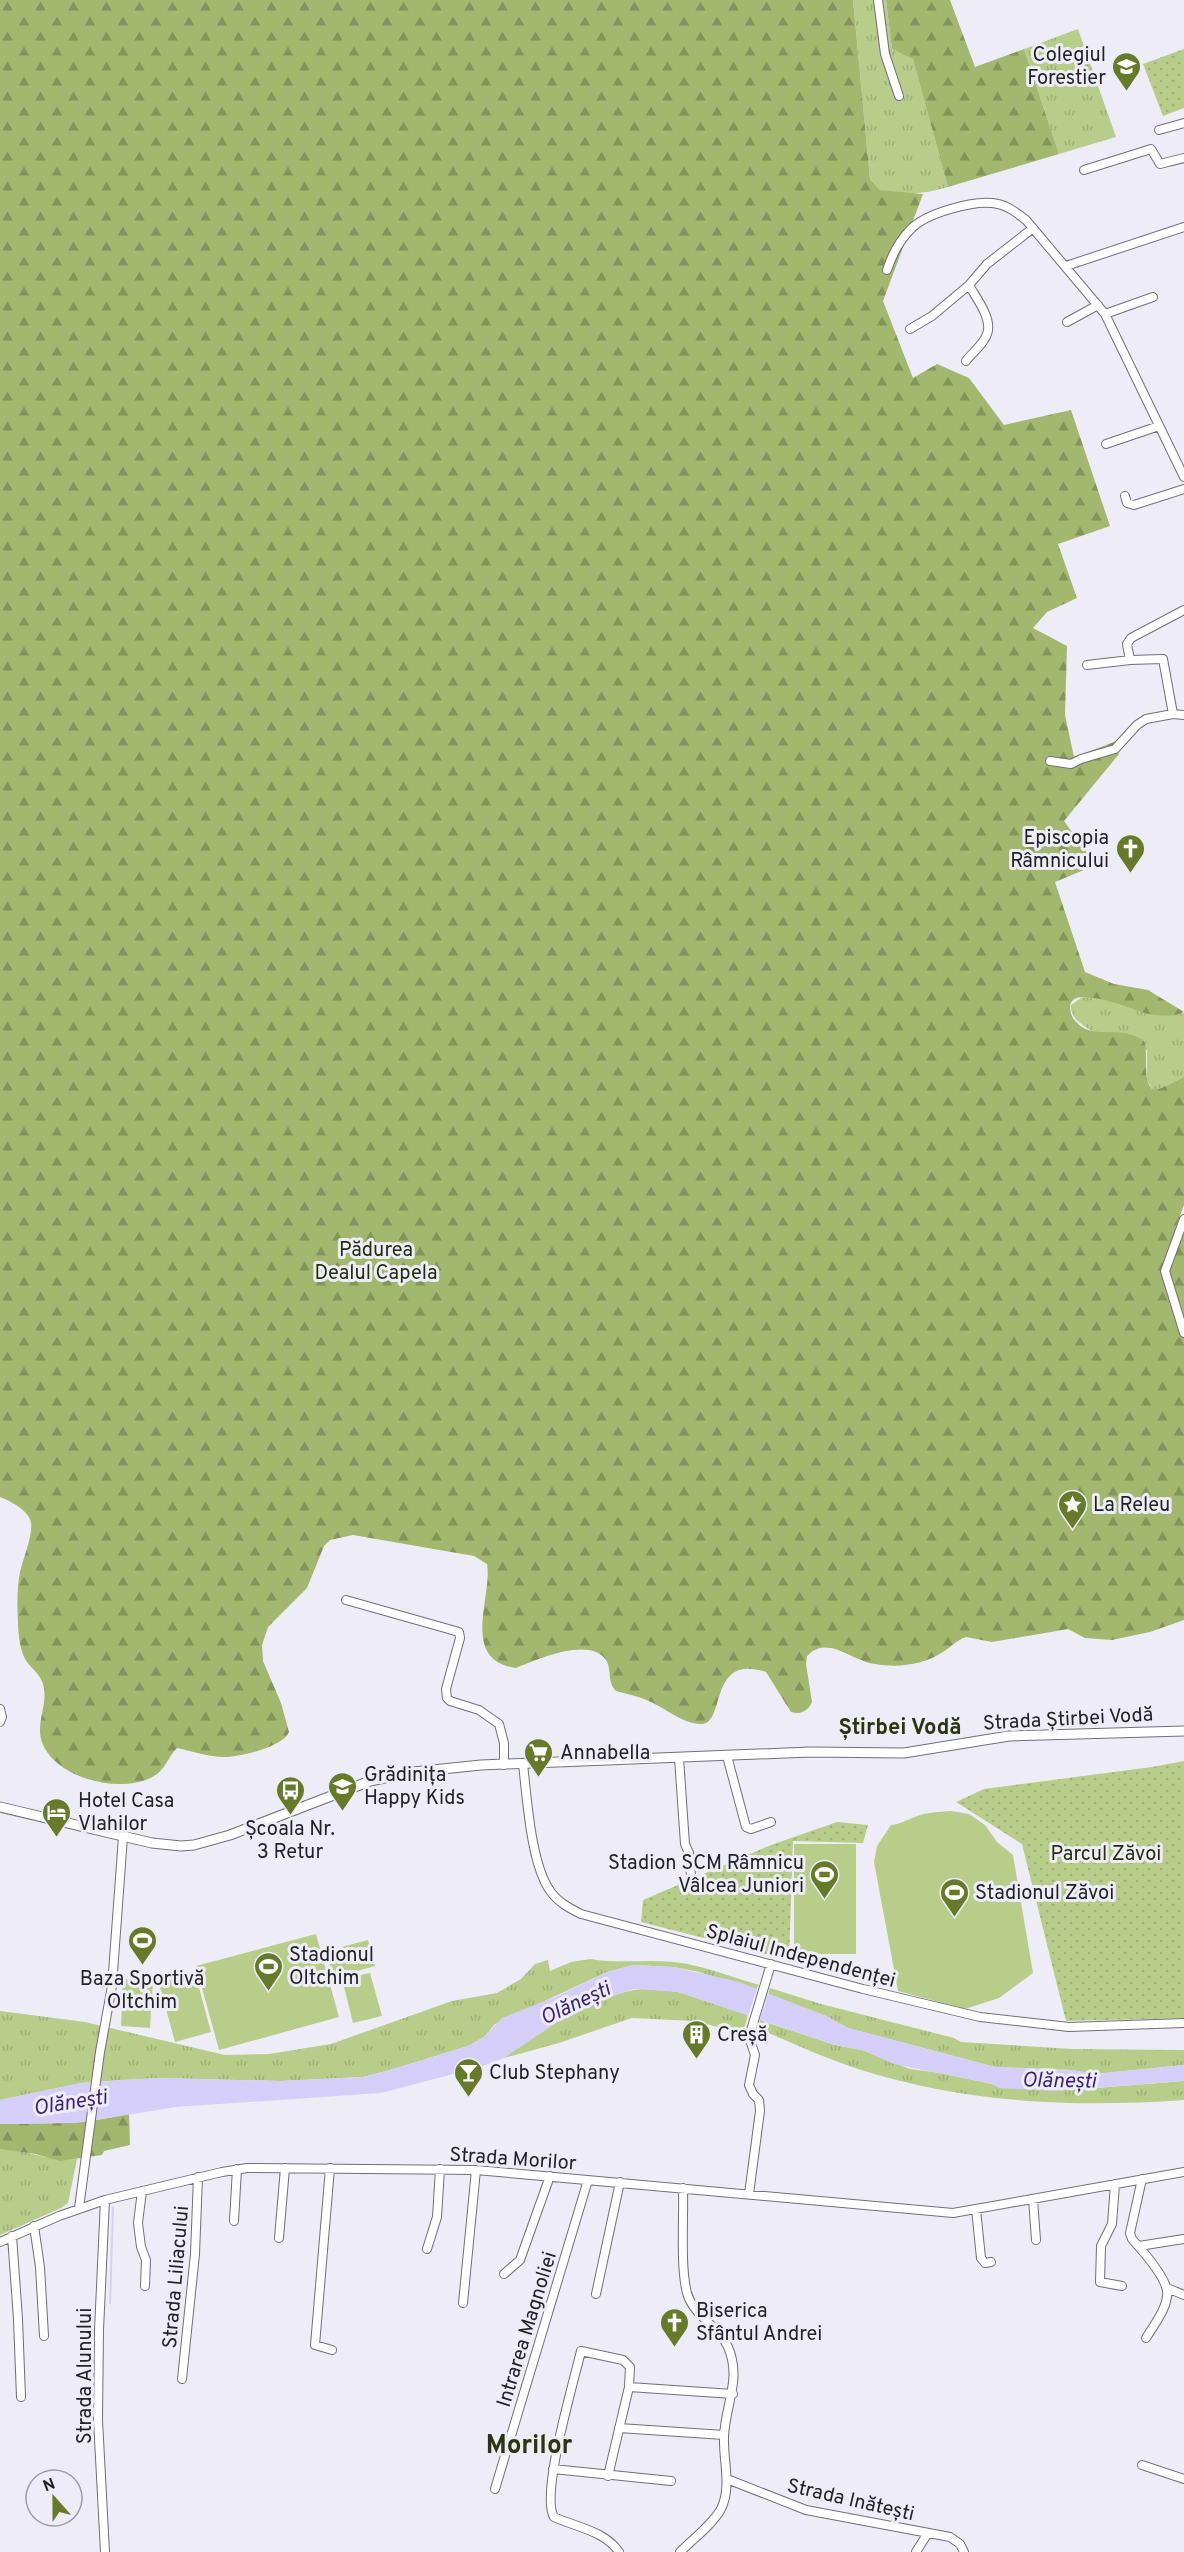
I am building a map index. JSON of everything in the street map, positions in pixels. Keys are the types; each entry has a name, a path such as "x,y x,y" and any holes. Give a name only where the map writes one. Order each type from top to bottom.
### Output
{"main road":[{"name":"Strada Știrbei Vodă","path":"0,1807 166,1845 208,1843 345,1789 384,1778 455,1767 838,1751 904,1753 1009,1736 1184,1731"}],"street":[{"path":"878,0 885,54 899,96"},
{"path":"1160,130 1184,123"},
{"path":"1084,170 1151,149 1160,164 1184,158"},
{"path":"887,270 896,249 911,228 920,221 957,208 985,202 996,203 1014,212 1033,228 1105,314 1184,477"},
{"path":"1066,266 1184,226"},
{"path":"910,329 932,316 969,285 987,264 1033,228"},
{"path":"966,361 985,338 988,328 986,318 969,285"},
{"path":"1105,314 1153,297"},
{"path":"1067,322 1098,305"},
{"path":"1106,444 1160,426"},
{"path":"1125,496 1127,503 1134,505 1184,489"},
{"path":"1130,660 1126,650 1128,641 1184,610"},
{"path":"1087,665 1163,658 1173,714"},
{"path":"1050,761 1071,764 1115,749 1142,721 1151,717 1184,715"},
{"path":"1184,1219 1165,1271 1184,1333"},
{"path":"346,1600 459,1632 460,1638 446,1689 447,1698 479,1710 499,1724 504,1743 504,1765"},
{"path":"0,1709 2,1717 0,1722"},
{"path":"727,1756 746,1827 751,1829 771,1822"},
{"path":"679,1758 685,1844 689,1853 691,1876"},
{"name":"Splaiul Independenței","path":"523,1764 539,1868 550,1892 562,1904 592,1918 980,2017 1069,2026 1184,2023"},
{"path":"79,2208 100,2052 112,1986 123,1837"},
{"path":"749,2194 760,2111 759,2100 749,2085 755,2055 748,2037 771,1964"},
{"path":"279,2238 285,2168"},
{"path":"330,2168 315,2345 332,2350"},
{"path":"234,2221 237,2169"},
{"name":"Strada Morilor","path":"0,2242 79,2208 237,2169 476,2170 942,2212 976,2209 1184,2172"},
{"path":"427,2249 437,2217 440,2169"},
{"path":"463,2303 476,2170"},
{"path":"504,2274 520,2260 550,2176"},
{"name":"Strada Liliacului","path":"182,2379 196,2232 198,2177"},
{"path":"1142,2179 1130,2233 1132,2240 1139,2246 1167,2288 1184,2295"},
{"name":"Intrarea Magnoliei","path":"495,2489 588,2180"},
{"path":"596,2294 620,2182"},
{"path":"1115,2184 1113,2224 1101,2246 1099,2278 1102,2284 1122,2286"},
{"path":"680,2552 721,2508 727,2479 724,2435 735,2376 728,2346 695,2310 686,2285 683,2188"},
{"path":"142,2191 138,2223 139,2240 146,2260 145,2286"},
{"path":"1033,2199 1036,2240"},
{"name":"Strada Alunului","path":"105,2200 99,2330 98,2420 105,2552"},
{"path":"976,2209 981,2258 985,2263 991,2262"},
{"path":"34,2226 40,2267 44,2336"},
{"path":"12,2236 21,2397"},
{"path":"1139,2246 1184,2239"},
{"path":"1146,2338 1166,2304 1167,2288"},
{"path":"608,2476 631,2372 629,2364 623,2360 581,2351 553,2469 549,2511 554,2517 603,2536 612,2542 619,2552"},
{"path":"629,2387 733,2394"},
{"path":"619,2428 724,2435"},
{"path":"1142,2465 1184,2479"},
{"path":"553,2469 671,2481"},
{"name":"Strada Inătești","path":"727,2479 806,2510 956,2540 963,2552"},
{"path":"916,2552 928,2533"}],"green space":[{"name":"Pădurea Dealul Capela","path":"0,0 853,0 870,179 880,190 923,194 883,301 913,378 937,364 969,378 1004,425 1071,410 1110,526 1058,544 1077,598 1047,612 1033,628 1067,646 1065,715 1074,757 1114,742 1119,754 1064,821 1096,865 1055,882 1085,972 1114,984 1148,990 1184,1012 1163,1016 1153,1015 1088,997 1077,998 1071,1003 1071,1013 1082,1027 1096,1032 1119,1032 1136,1036 1144,1041 1147,1079 1152,1089 1159,1089 1184,1077 1184,1205 1175,1229 1184,1231 1184,1620 1150,1632 1112,1640 1085,1638 1068,1629 992,1642 966,1637 927,1660 893,1666 866,1662 831,1648 823,1648 807,1656 806,1664 812,1702 804,1712 791,1712 766,1672 748,1669 735,1672 727,1680 709,1721 696,1724 647,1700 616,1691 611,1684 606,1660 598,1653 588,1650 562,1652 516,1668 499,1663 488,1653 483,1640 487,1564 474,1556 353,1535 330,1540 324,1546 307,1588 268,1627 262,1645 263,1661 281,1703 289,1732 279,1742 250,1753 224,1757 177,1748 164,1767 154,1776 141,1782 125,1784 91,1780 75,1774 60,1766 49,1755 40,1735 44,1698 43,1684 25,1658 18,1632 18,1584 31,1534 31,1523 27,1514 0,1497"},
{"path":"853,0 886,0 892,49 913,58 948,187 922,193 899,192 880,190 870,179"},
{"path":"886,0 950,0 975,67 1024,49 1059,154 948,187 913,59 892,49"},
{"path":"1078,29 1116,137 1059,154 1024,49"},
{"path":"1184,49 1184,108 1163,116 1143,64"},
{"path":"1090,996 1147,1013 1171,1015 1184,1013 1184,1077 1159,1089 1152,1089 1147,1080 1147,1050 1100,1035 1079,1022 1073,1014 1071,1005 1081,998"},
{"name":"Parcul Zăvoi","path":"1184,1761 1184,2018 1066,2021 1022,1844 956,1802 984,1789"},
{"name":"Stadionul Zăvoi","path":"951,1811 969,1814 985,1825 997,1842 1013,1855 1033,1973 999,1998 965,2009 898,1991 874,1862 877,1846 891,1825 924,1814"},
{"path":"837,1822 868,1825 863,1843 793,1841 789,1960 641,1922 643,1900 771,1845"},
{"name":"Stadion SCM Râmnicu Vâlcea Juniori","path":"794,1844 856,1844 856,1954 794,1954"},
{"name":"Stadionul Oltchim","path":"316,1934 339,2017 219,2050 196,1966"},
{"path":"368,1940 375,1966 333,1978 326,1951"},
{"path":"591,1959 664,1961 685,1964 706,1968 759,1985 757,1989 673,1967 633,1965 607,1972 495,2024 484,2037 468,2046 362,2077 281,2081 161,2078 123,2080 81,2083 0,2100 0,2011 85,2022 225,2055 269,2054 331,2044 452,2001 497,1993 521,1979 535,1964 548,1960 550,1971 571,1962"},
{"path":"195,1973 211,2032 175,2042 159,1983"},
{"path":"370,1973 382,2016 353,2023 342,1979"},
{"path":"123,1979 153,1980 150,2028 121,2026"},
{"path":"652,1988 678,1992 748,2015 743,2033 693,2021 632,2018 559,2043 504,2058 554,2023 593,2003 633,1990"},
{"path":"770,1988 821,2004 954,2038 961,2042 1072,2049 1184,2050 1184,2065 1095,2074 1072,2070 995,2067 848,2028 826,2016 768,1994"},
{"path":"760,2020 835,2045 862,2050 910,2069 941,2073 992,2084 1000,2088 1071,2090 1184,2081 1184,2100 1061,2103 979,2096 938,2089 858,2069 833,2060 757,2028"},
{"path":"129,2113 130,2145 104,2151 102,2155 60,2161 35,2154 0,2149 0,2124 97,2120"},
{"path":"0,2149 57,2159 77,2159 68,2203 0,2235"}],"water":[{"name":"Olănești","path":"633,1965 673,1967 739,1982 826,2016 848,2028 995,2067 1072,2070 1095,2074 1184,2065 1184,2081 1055,2091 1000,2088 992,2084 894,2064 862,2050 835,2045 678,1992 634,1989 614,1995 556,2023 504,2058 480,2067 381,2093 176,2107 77,2123 0,2124 0,2100 81,2083 161,2078 281,2081 362,2077 390,2070 468,2046 484,2037 502,2018 555,1997 607,1972"}],"pier":[{"path":"758,1986 769,1991 759,2023 747,2018"}],"waterway":[{"path":"110,2303 113,2207"}],"place":[{"name":"Colegiul Forestier","path":"1127,92"},
{"name":"Episcopia Râmnicului","path":"1130,874"},
{"name":"La Releu","path":"1072,1530"},
{"name":"Annabella","path":"539,1778"},
{"name":"Grădinița Happy Kids","path":"343,1812"},
{"name":"Școala Nr. 3 Retur","path":"290,1816"},
{"name":"Hotel Casa Vlahilor","path":"57,1838"},
{"name":"Stadion SCM Râmnicu Vâlcea Juniori","path":"825,1900"},
{"name":"Stadionul Zăvoi","path":"954,1918"},
{"name":"Baza Sportivă Oltchim","path":"142,1966"},
{"name":"Stadionul Oltchim","path":"268,1992"},
{"name":"Creșă","path":"696,2060"},
{"name":"Club Stephany","path":"468,2098"},
{"name":"Biserica Sfântul Andrei","path":"675,2348"}],"district":[{"name":"Știrbei Vodă","path":"900,1726"},
{"name":"Morilor","path":"529,2444"}]}
